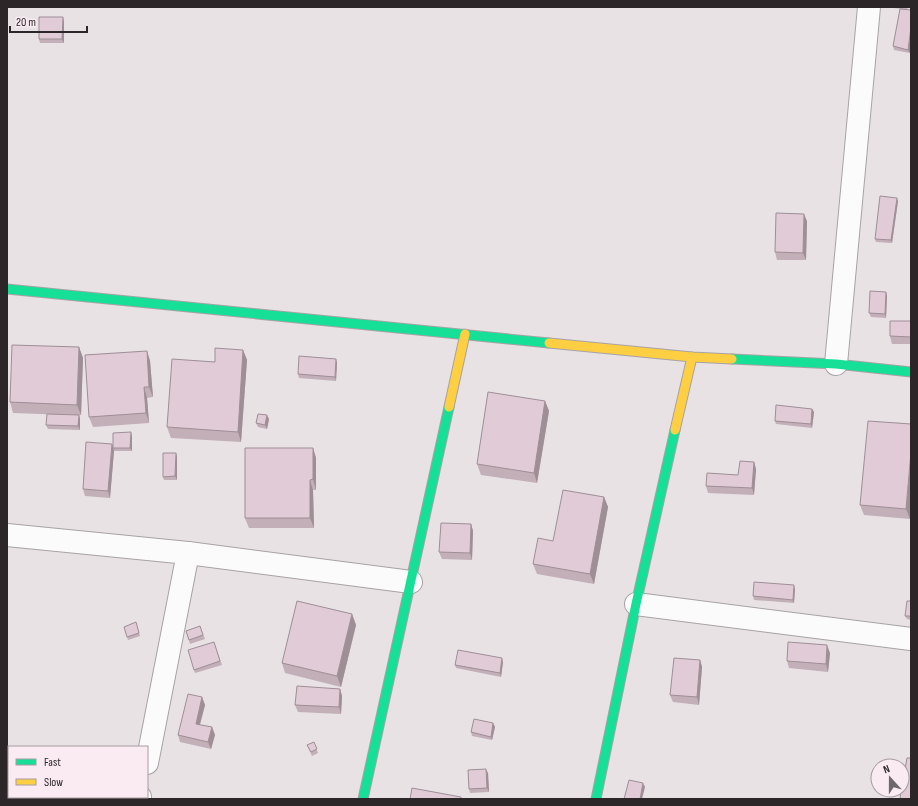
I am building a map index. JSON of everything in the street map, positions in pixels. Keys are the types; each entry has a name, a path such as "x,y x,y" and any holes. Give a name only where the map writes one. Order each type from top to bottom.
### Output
{"street":[{"path":"836,364 869,7"},
{"path":"7,289 692,357 836,364 911,372"},
{"path":"363,799 465,334"},
{"path":"596,799 636,604 692,357"},
{"path":"7,535 188,553 411,582"},
{"path":"148,758 188,553"},
{"path":"636,604 911,639"}],"building":[{"path":"900,9 911,10 911,27 908,50 893,46"},
{"path":"39,17 63,17 62,39 39,39"},
{"path":"880,196 897,198 891,240 875,239"},
{"path":"776,213 804,214 803,253 775,252"},
{"path":"870,291 886,292 885,314 869,313"},
{"path":"890,321 911,321 911,337 890,336"},
{"path":"12,345 79,347 77,405 10,402"},
{"path":"215,348 243,350 238,432 167,427 172,359 215,362"},
{"path":"147,351 149,387 144,387 146,413 89,417 85,355"},
{"path":"299,356 336,359 335,377 298,374"},
{"path":"488,392 545,401 534,473 477,464"},
{"path":"776,405 812,409 811,424 775,421"},
{"path":"47,414 79,415 78,426 46,425"},
{"path":"258,414 267,415 265,425 256,423"},
{"path":"868,421 911,424 911,452 906,509 860,505"},
{"path":"131,432 130,448 113,448 113,433"},
{"path":"86,442 112,444 108,491 83,489"},
{"path":"245,448 313,448 313,479 310,480 310,518 245,518"},
{"path":"163,453 176,453 175,476 163,477"},
{"path":"740,461 754,462 752,488 706,486 707,473 738,475"},
{"path":"563,490 604,497 590,574 533,564 538,538 553,541"},
{"path":"441,523 471,524 470,553 439,552"},
{"path":"754,582 794,585 793,600 753,596"},
{"path":"297,601 352,614 337,676 282,663"},
{"path":"907,601 911,601 911,616 905,616"},
{"path":"136,622 139,633 127,637 124,627"},
{"path":"200,626 203,635 189,640 186,631"},
{"path":"214,642 220,661 194,670 188,650"},
{"path":"788,642 827,645 826,664 787,661"},
{"path":"458,650 502,658 500,673 455,665"},
{"path":"674,658 700,660 697,697 670,695"},
{"path":"297,686 340,689 339,707 295,705"},
{"path":"188,694 202,697 196,724 212,727 208,742 178,735"},
{"path":"474,719 493,723 491,737 471,732"},
{"path":"314,742 317,749 311,752 307,745"},
{"path":"911,758 911,799 900,799 910,798"},
{"path":"486,769 487,788 469,789 468,770"},
{"path":"629,780 643,783 640,799 624,799"},
{"path":"412,788 461,797 461,799 410,799"}],"traffic: fast":[{"path":"7,289 549,343"},
{"path":"732,359 836,364 911,372"},
{"path":"363,799 449,407"},
{"path":"596,799 636,604 675,430"}],"traffic: slow":[{"path":"449,407 465,334"},
{"path":"549,343 692,357 732,359"},
{"path":"675,430 692,357"}]}
